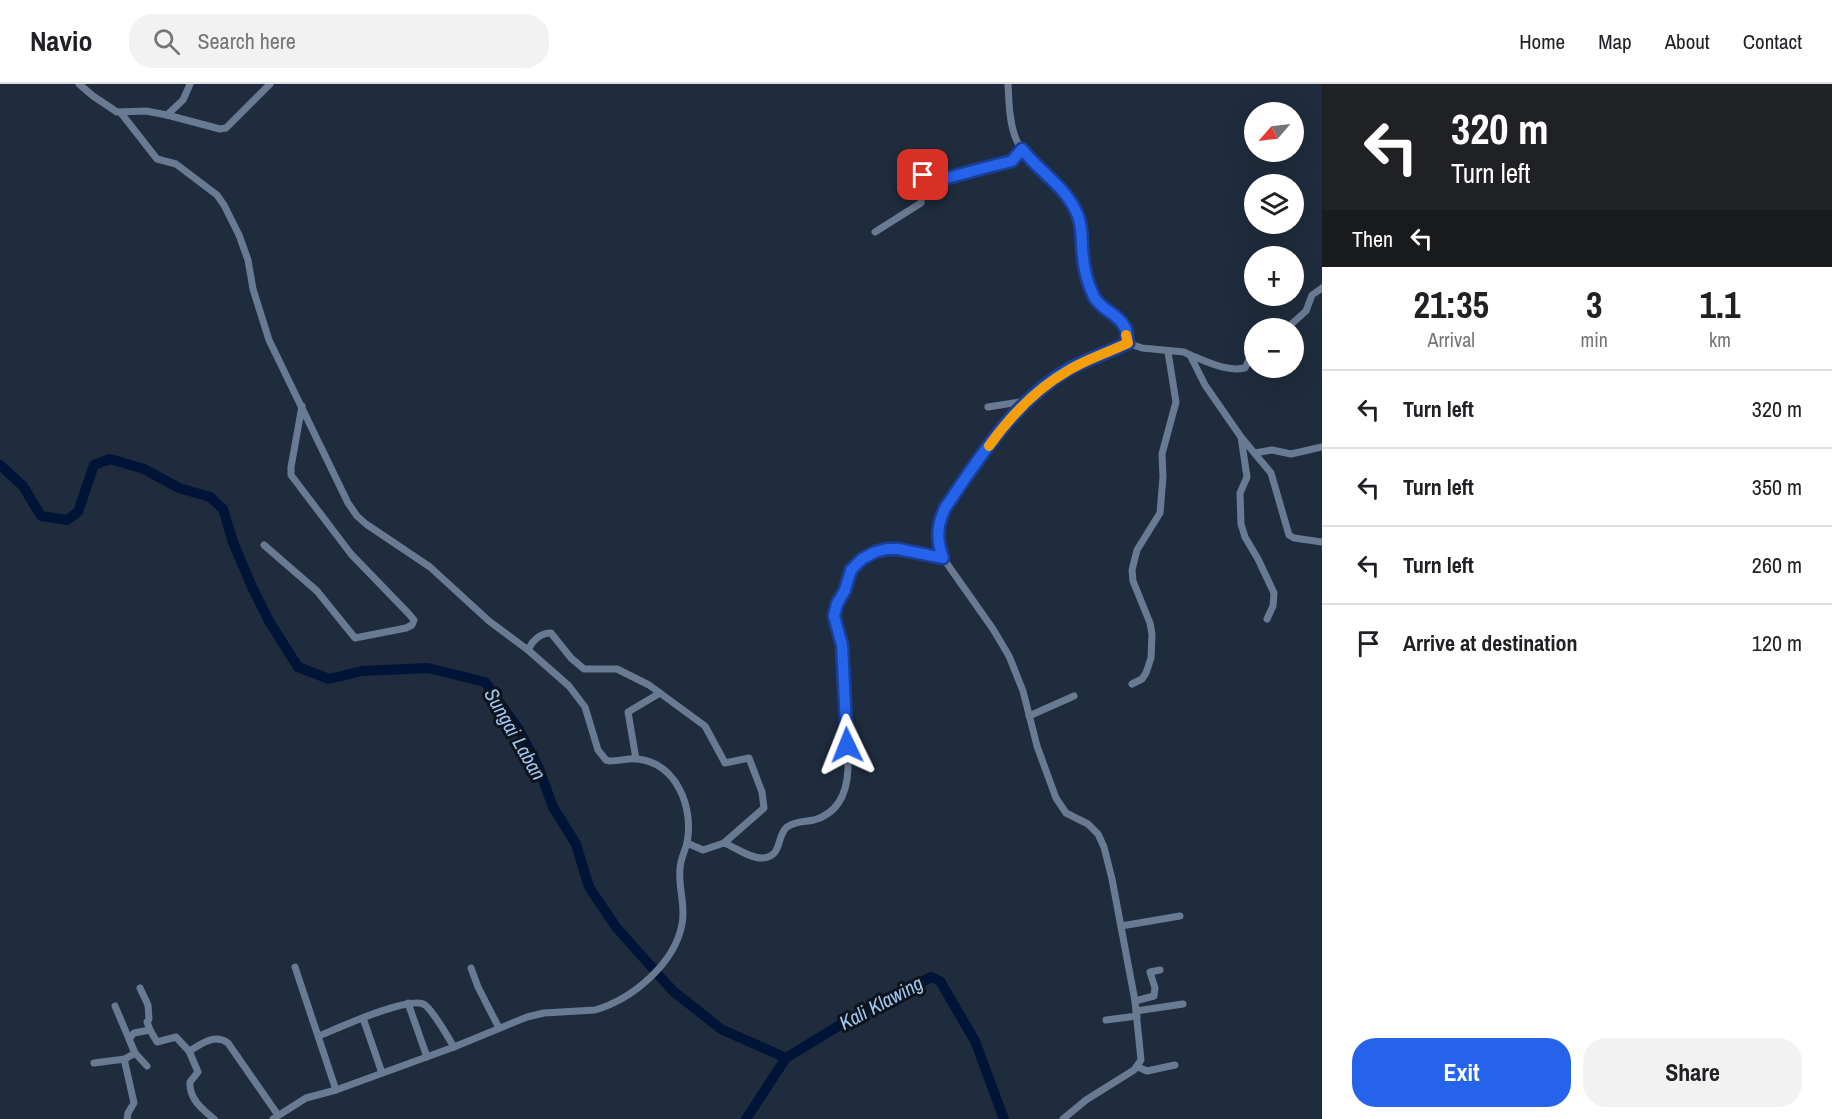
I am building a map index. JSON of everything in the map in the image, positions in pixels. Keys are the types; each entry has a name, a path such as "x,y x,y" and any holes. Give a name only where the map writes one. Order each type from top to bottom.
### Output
{"street":[{"path":"79,84 99,101 121,113 157,159 176,164 217,195 224,205 248,260 253,289 269,340 348,503 357,516 430,567 489,621 528,650 569,686 583,704 598,750 606,760 636,759 658,764 682,793 689,820 687,843 680,869 683,921 680,932 669,956 645,984 603,1008 586,1012 536,1014 427,1057 336,1090 298,1101 275,1117 228,1043 215,1038 189,1051"},
{"path":"167,114 183,100 190,84"},
{"path":"121,113 146,111 167,114 223,129 270,84"},
{"path":"1008,84 1012,127 1022,149 1036,167 1061,189 1074,208 1080,225 1087,280 1099,305 1121,322 1128,343"},
{"path":"875,231 921,203 923,175 931,172 947,178 1012,161 1022,149"},
{"path":"1298,318 1306,311 1312,296 1322,288"},
{"path":"1063,1119 1086,1100 1138,1067 1141,1056 1135,1001 1121,926 1101,839 1091,826 1066,813 1061,807 1036,746 1019,679 1003,645 943,558 937,542 939,521 945,508 1010,417 1026,401 1069,370 1128,343 1142,348 1184,352 1221,368 1244,368"},
{"path":"1132,684 1142,679 1151,658 1150,623 1133,581 1132,570 1137,550 1160,513 1162,454 1176,402 1168,352"},
{"path":"1190,355 1204,385 1241,437 1271,473 1289,535 1294,538 1322,542"},
{"path":"988,407 1026,401"},
{"path":"264,544 317,591 355,638 412,625 414,620 351,554 291,475 302,406"},
{"path":"1241,437 1247,477 1240,494 1241,524 1245,537 1274,593 1273,606 1267,619"},
{"path":"1255,453 1272,450 1291,454 1322,447"},
{"path":"724,843 755,857 766,858 777,850 787,827 797,822 820,818 839,802 847,782 848,757 842,645 834,616 851,570 862,559 887,549 943,558"},
{"path":"528,650 537,638 551,633 571,658 584,669 621,670 641,680 705,726 725,763 749,757 755,771 764,808 724,843 703,850 687,843"},
{"path":"636,759 628,712 660,693"},
{"path":"1029,716 1074,696"},
{"path":"1121,926 1180,916"},
{"path":"295,968 336,1090"},
{"path":"471,968 499,1028"},
{"path":"1135,1001 1154,996 1155,988 1150,972 1160,970"},
{"path":"140,988 148,1007 147,1022 150,1030 157,1042 176,1037 189,1051 198,1072 190,1082 191,1093 195,1101 214,1119"},
{"path":"319,1036 363,1018 408,1003 418,1002 426,1006 454,1047"},
{"path":"408,1003 427,1057"},
{"path":"1106,1020 1183,1004"},
{"path":"115,1006 135,1053 147,1066"},
{"path":"363,1018 382,1073"},
{"path":"129,1040 134,1033 150,1030"},
{"path":"94,1063 124,1059 135,1053"},
{"path":"124,1059 134,1103 127,1119"},
{"path":"1138,1067 1147,1071 1175,1065"}],"waterway":[{"name":"Sungai Laban","path":"0,465 23,486 41,516 67,520 78,512 94,465 110,459 144,469 179,488 210,497 223,509 233,542 252,587 269,621 298,667 329,679 362,671 428,668 485,682 519,730 538,766 553,807 576,844 589,887 616,927 673,991 721,1029 786,1058"},
{"name":"Kali Klawing","path":"746,1119 786,1058 879,1001 931,977 940,981 975,1041 1004,1119"}],"slow traffic":[{"path":"989,446 1010,417 1026,401 1069,370 1128,343 1126,335"}],"route":[{"path":"847,745 842,645 834,616 851,570 862,559 887,549 943,558 937,542 939,521 945,508 1010,417 1026,401 1069,370 1128,343 1121,322 1099,305 1087,280 1080,225 1074,208 1061,189 1036,167 1022,149 1012,161 947,178 931,172 923,175"}]}
